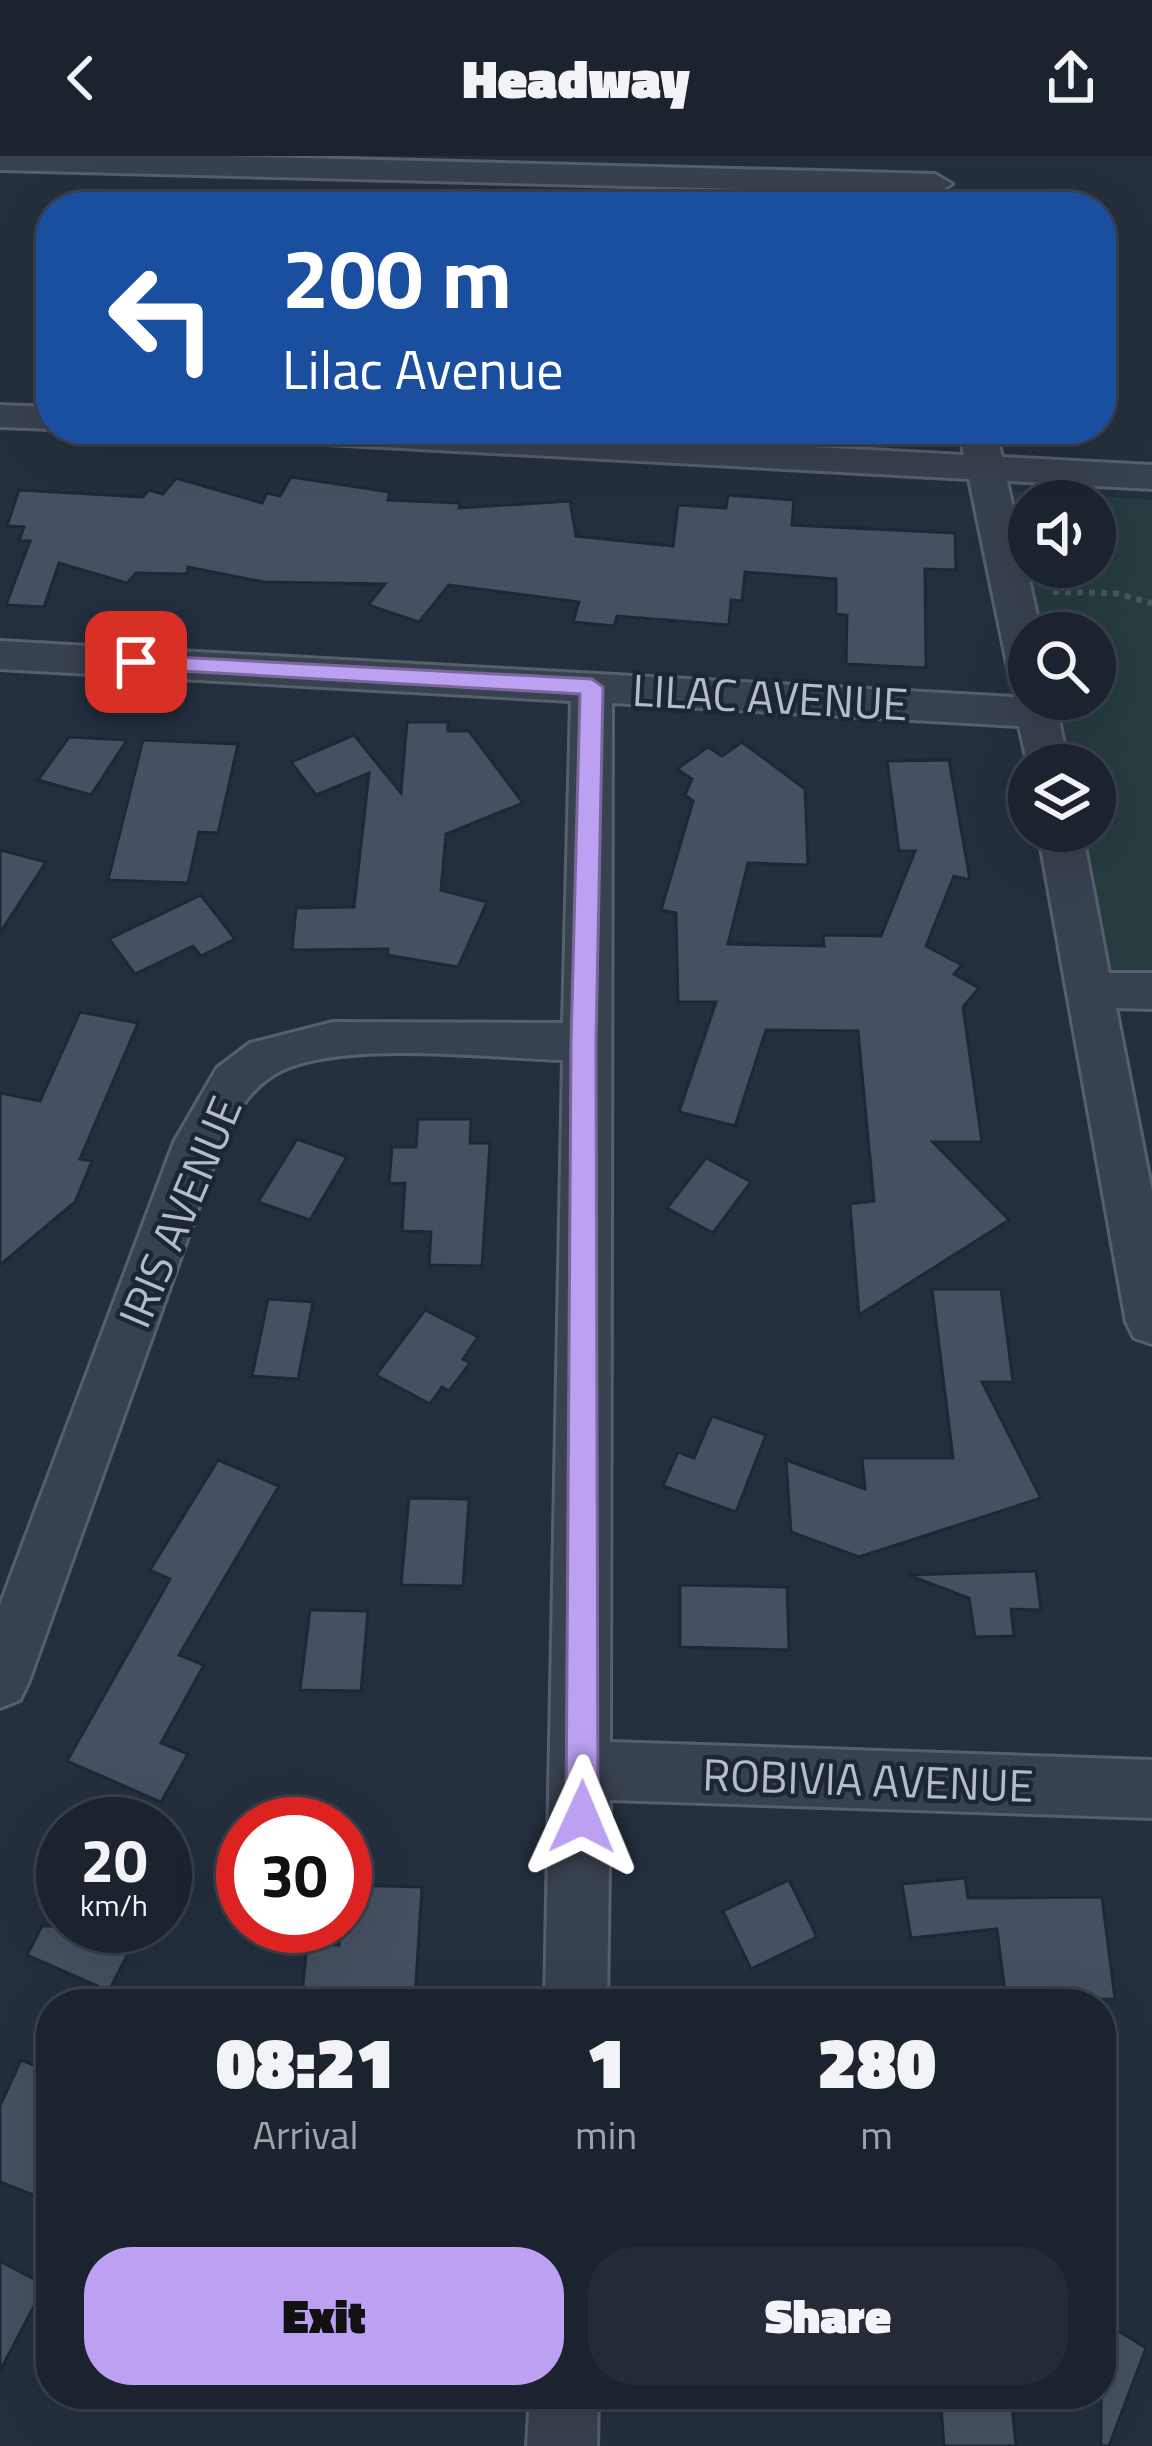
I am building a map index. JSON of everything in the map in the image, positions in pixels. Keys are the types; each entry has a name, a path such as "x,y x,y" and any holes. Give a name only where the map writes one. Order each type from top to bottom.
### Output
{"street":[{"path":"0,160 54,158 200,178 934,182"},
{"path":"0,416 36,417"},
{"path":"828,444 981,448 1152,477"},
{"path":"981,448 1016,612"},
{"name":"LILAC AVENUE","path":"0,655 592,687 1008,695"},
{"path":"576,1989 583,1770 584,1042 592,687"},
{"path":"1064,852 1152,1322"},
{"path":"1090,990 1152,991"},
{"name":"IRIS AVENUE","path":"0,1681 199,1142 233,1080 264,1057 308,1041 584,1042"},
{"name":"ROBIVIA AVENUE","path":"583,1770 1152,1789"},
{"path":"562,2446 563,2409"}],"path":[{"path":"1012,591 1114,593 1152,603"}],"green space":[{"path":"993,490 1008,491 1008,550"},
{"path":"1116,498 1152,500 1152,989 1089,990 1063,852 1116,852 1116,744 1042,744 1038,720 1116,720 1116,612 1024,612 1018,588 1116,588"}],"building":[{"path":"291,477 390,492 388,500 460,503 459,508 570,501 576,536 673,546 678,505 726,508 728,495 794,500 792,525 955,533 956,570 925,569 926,668 846,664 847,615 836,614 836,579 745,572 742,601 731,600 729,625 617,616 614,626 573,622 579,602 449,585 419,622 368,605 385,584 264,582 188,567 187,574 136,573 127,583 59,563 44,607 6,605 30,541 19,541 24,527 7,526 19,490 143,497 149,490 163,494 176,478 262,503 267,493 280,496"},
{"path":"407,722 448,722 448,731 469,731 523,803 446,834 441,890 487,902 458,967 387,955 388,949 292,950 296,908 354,907 369,773 316,795 291,762 354,735 401,793"},
{"path":"69,737 127,740 91,795 38,780"},
{"path":"143,740 238,744 218,833 199,832 188,883 108,880"},
{"path":"742,742 805,789 808,865 748,863 728,944 824,946 823,935 881,936 915,851 899,851 887,761 949,760 970,880 954,876 926,946 962,965 954,974 979,988 963,1007 982,1142 933,1142 1009,1220 859,1315 850,1204 874,1201 858,1031 766,1030 735,1126 679,1112 716,1002 678,1002 676,913 661,910 693,801 685,795 692,779 677,769 708,747 722,756"},
{"path":"0,850 46,862 0,933"},
{"path":"201,895 235,939 201,956 193,946 135,974 109,939"},
{"path":"80,1012 138,1023 80,1159 92,1161 75,1202 0,1265 0,1093 40,1101"},
{"path":"418,1119 471,1119 470,1143 490,1143 482,1266 429,1265 431,1232 402,1231 405,1183 389,1184 392,1147 416,1147"},
{"path":"297,1139 347,1157 310,1220 258,1202"},
{"path":"706,1158 751,1182 713,1233 667,1208"},
{"path":"932,1289 1001,1289 1013,1382 982,1382 1041,1498 859,1557 791,1532 786,1460 865,1489 862,1458 953,1458"},
{"path":"268,1299 313,1302 298,1379 252,1376"},
{"path":"425,1310 478,1337 463,1359 470,1363 449,1391 442,1387 430,1404 376,1375"},
{"path":"712,1416 766,1435 736,1512 663,1486 678,1452 694,1458"},
{"path":"218,1460 279,1486 179,1655 204,1665 161,1743 188,1754 164,1797 150,1797 67,1761 170,1579 150,1570"},
{"path":"409,1498 469,1499 463,1586 401,1585"},
{"path":"1036,1571 1041,1610 1011,1609 1014,1636 975,1637 969,1598 908,1575"},
{"path":"680,1585 787,1587 789,1650 680,1647"},
{"path":"310,1610 368,1611 361,1691 300,1690"},
{"path":"965,1878 968,1898 1102,1897 1114,1989 1005,1989 997,1929 911,1938 902,1884"},
{"path":"789,1880 817,1937 751,1969 723,1911"},
{"path":"372,1886 422,1887 416,1989 303,1989 306,1953 372,1953"},
{"path":"36,1938 36,1953 128,1953 110,1989 27,1955"},
{"path":"21,2060 36,2066 36,2196 0,2182 0,2106"},
{"path":"0,2261 36,2280 36,2302 0,2371"},
{"path":"1116,2329 1146,2348 1109,2446 1101,2446 1101,2409 1116,2409"},
{"path":"941,2409 1012,2409 1016,2446 944,2446"}],"route":[{"path":"136,662 592,687 584,1042 582,1817"}]}
